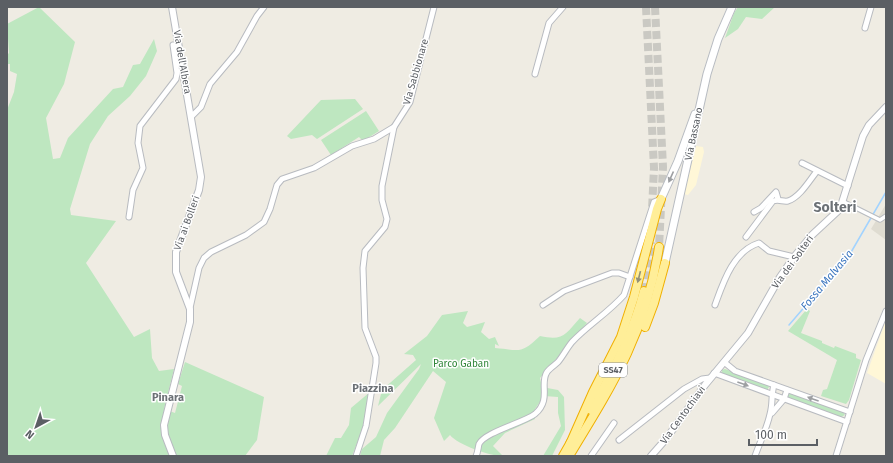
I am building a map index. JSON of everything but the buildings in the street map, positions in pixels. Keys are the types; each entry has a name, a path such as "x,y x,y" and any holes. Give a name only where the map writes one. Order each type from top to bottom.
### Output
{"highway":[{"path":"570,444 593,392 621,337 634,297 657,209 661,199"},
{"name":"SS47","path":"569,456 628,354 650,294 660,247"},
{"path":"605,396 616,385 640,338 654,303 665,264"},
{"name":"SS47","path":"563,456 592,409 623,350 635,322 644,291"}],"main road":[{"name":"Via Bassano","path":"665,264 707,74 718,39 732,7"},
{"path":"661,199 687,140 707,74"}],"street":[{"name":"Via dell'Albera","path":"172,7 192,117"},
{"path":"192,117 201,107 210,84 237,52 253,22 264,7"},
{"name":"Via Sabbionare","path":"190,309 199,268 204,258 211,252 246,235 264,222 270,209 277,185 282,179 314,168 352,146 374,139 394,127 410,102 434,7"},
{"path":"535,74 549,23 563,7"},
{"path":"865,28 871,7"},
{"path":"129,217 133,190 143,168 138,143 140,126 176,78 177,73 173,45 178,45"},
{"name":"Via dei Solteri","path":"712,376 748,333 780,277 794,257 812,235 838,212 844,202 857,151 864,132 875,117 886,107"},
{"name":"Via ai Bolleri","path":"173,456 165,435 164,425 190,322 190,309 176,272 175,262 180,238 200,190 201,176 192,117"},
{"path":"356,456 370,410 376,363 376,357 365,328 363,268 365,251 385,227 387,220 382,200 382,186 394,127"},
{"path":"802,163 848,186"},
{"path":"746,237 773,201 778,199 785,201 793,199 817,171"},
{"path":"754,212 761,208 776,192 778,199"},
{"path":"476,456 480,443 488,436 512,426 536,413 546,397 544,379 547,372 558,362 572,342 597,319 615,306 624,295 654,202 661,199"},
{"path":"844,202 877,219 880,220 886,216"},
{"path":"715,305 726,274 736,260 753,244 758,243 768,251 794,257"},
{"path":"543,305 564,291 612,273 619,273 630,277"},
{"path":"836,456 866,360 885,315"},
{"path":"724,362 735,371 850,412"},
{"path":"619,440 684,389 702,379 712,376 771,394 847,422"},
{"name":"Via Centochiavi","path":"651,456 666,439 712,376"},
{"path":"755,456 770,416 773,402 771,394 774,385"},
{"path":"770,416 784,399 787,390"},
{"path":"591,456 614,423"}],"shaded area":[{"path":"696,146 703,147 704,152 696,185 688,195 684,194"},
{"path":"886,204 886,240 871,229"},
{"path":"886,320 886,384 867,373"}],"green space":[{"path":"39,7 75,42 64,84 46,118 53,159 60,158 68,138 113,89 123,87 133,65 140,64 154,39 157,51 146,76 130,96 108,116 90,144 70,209 71,215 116,221 86,263 134,337 150,329 152,358 159,371 174,369 164,409 175,413 182,386 178,384 185,362 264,397 257,440 245,456 7,456 7,110 14,92 17,74 10,71 10,64 7,64 7,55 9,53 7,24"},
{"path":"738,7 775,7 762,19 746,17 738,29 725,38 734,13"},
{"path":"355,99 363,109 317,139 312,135 291,139 287,136 321,100"},
{"path":"366,111 379,131 363,141 359,137 331,155 321,140"},
{"path":"807,309 810,311 801,333 822,341 822,343 834,348 835,346 856,354 856,358 861,360 849,400 846,404 821,396 823,390 827,389 837,360 788,331"},
{"name":"Parco Gaban","path":"468,311 463,323 467,327 485,322 481,332 489,339 495,337 499,346 495,344 495,348 510,350 524,349 540,336 554,338 559,337 571,329 580,318 587,323 540,378 542,387 558,390 564,397 565,430 552,456 543,456 561,426 558,413 558,397 544,396 535,409 535,419 505,433 493,446 503,456 497,456 467,446 450,435 444,441 434,418 446,382 433,371 395,428 384,440 380,456 360,456 362,449 376,437 387,413 419,369 421,364 378,406 382,390 416,360 413,355 404,354 427,336 442,315"},
{"path":"725,369 768,385 769,387 767,390 722,374 722,370"},
{"path":"370,392 364,425 352,456 326,456 335,438 341,438 349,425 351,408"},
{"path":"788,393 843,412 845,415 841,417 788,398"}],"waterway":[{"name":"Fossa Malvasia","path":"789,325 850,254 886,192"}],"tunnel":[{"path":"646,7 654,168 652,210"},
{"path":"655,7 663,167 659,247"},
{"path":"644,291 651,242"}],"district":[{"name":"Solteri","path":"835,207"},
{"name":"Piazzina","path":"373,388"},
{"name":"Pinara","path":"168,397"}]}
